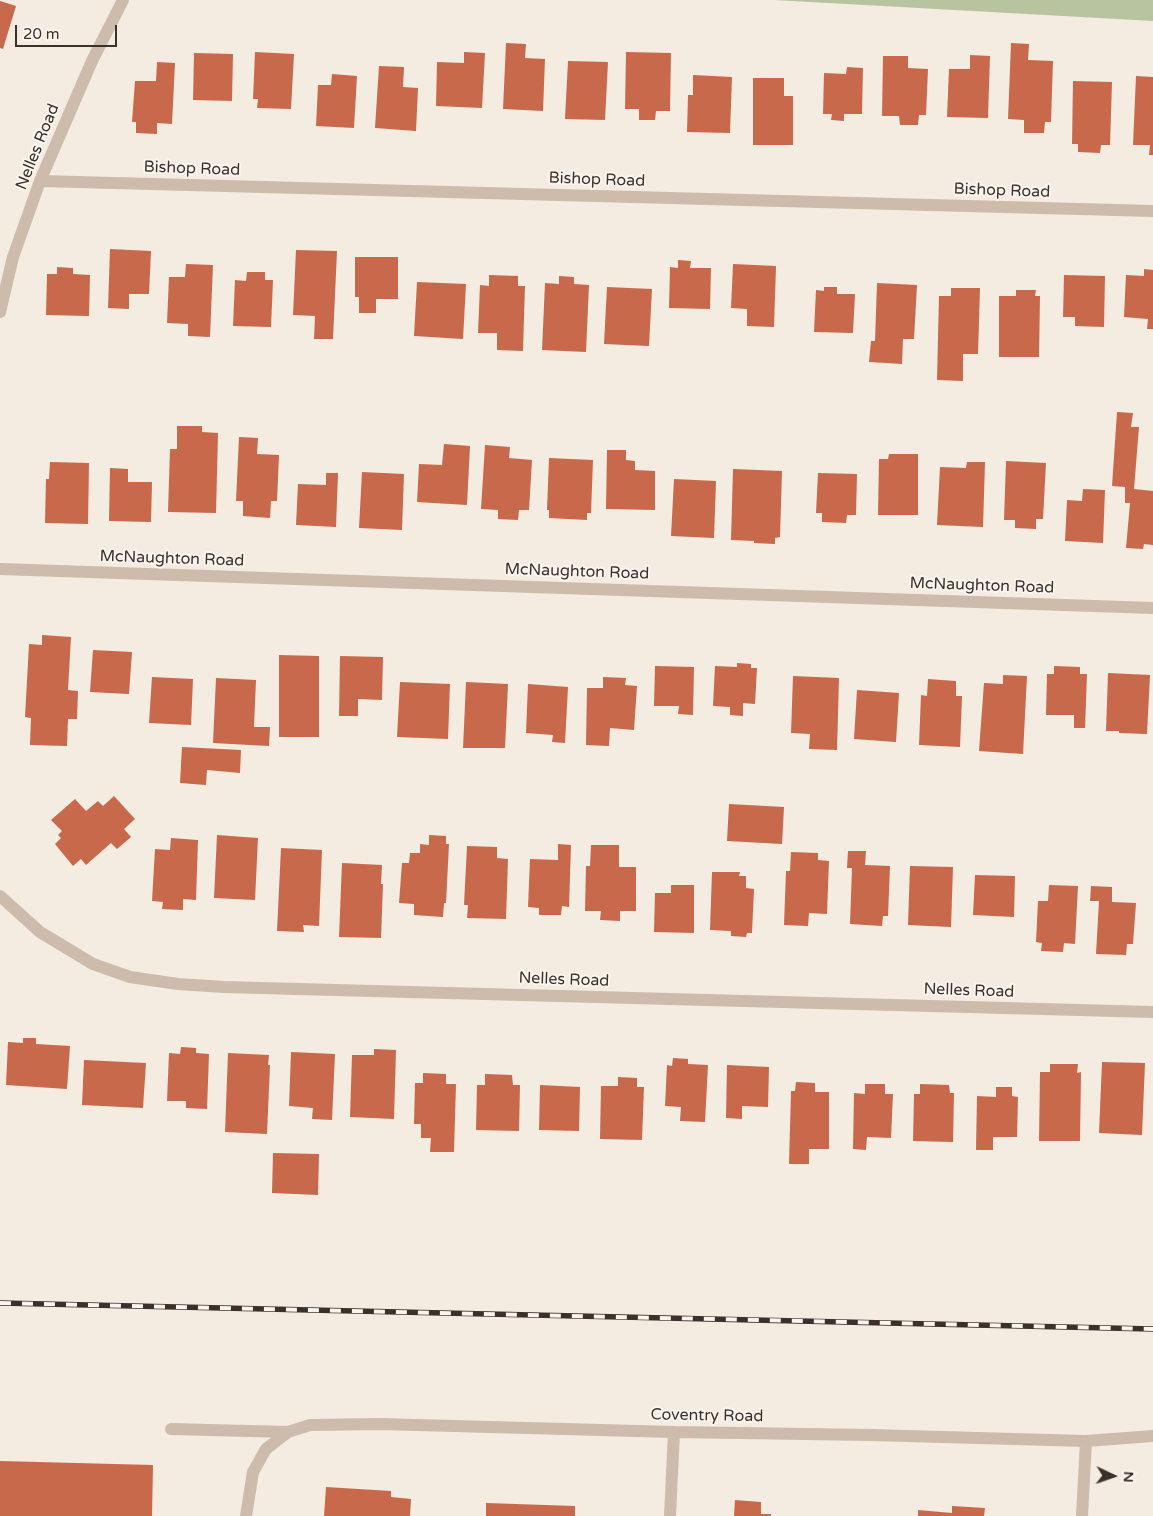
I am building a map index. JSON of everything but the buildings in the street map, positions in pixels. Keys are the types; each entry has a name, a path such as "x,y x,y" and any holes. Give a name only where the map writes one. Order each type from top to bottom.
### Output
{"street":[{"name":"Nelles Road","path":"0,312 13,257 40,181 92,61 123,0"},
{"name":"Bishop Road","path":"40,181 1153,211"},
{"name":"McNaughton Road","path":"0,569 1153,608"},
{"name":"Nelles Road","path":"0,896 40,932 93,964 130,977 178,984 224,987 1153,1012"},
{"name":"Coventry Road","path":"246,1516 253,1472 266,1449 288,1432 310,1426 380,1424 871,1435 1086,1442 1153,1436"},
{"path":"171,1429 288,1432"},
{"path":"670,1516 674,1432"},
{"path":"1082,1516 1086,1442"}],"green space":[{"path":"774,0 1153,0 1153,21"}],"railway":[{"path":"0,1303 1153,1329"}]}
